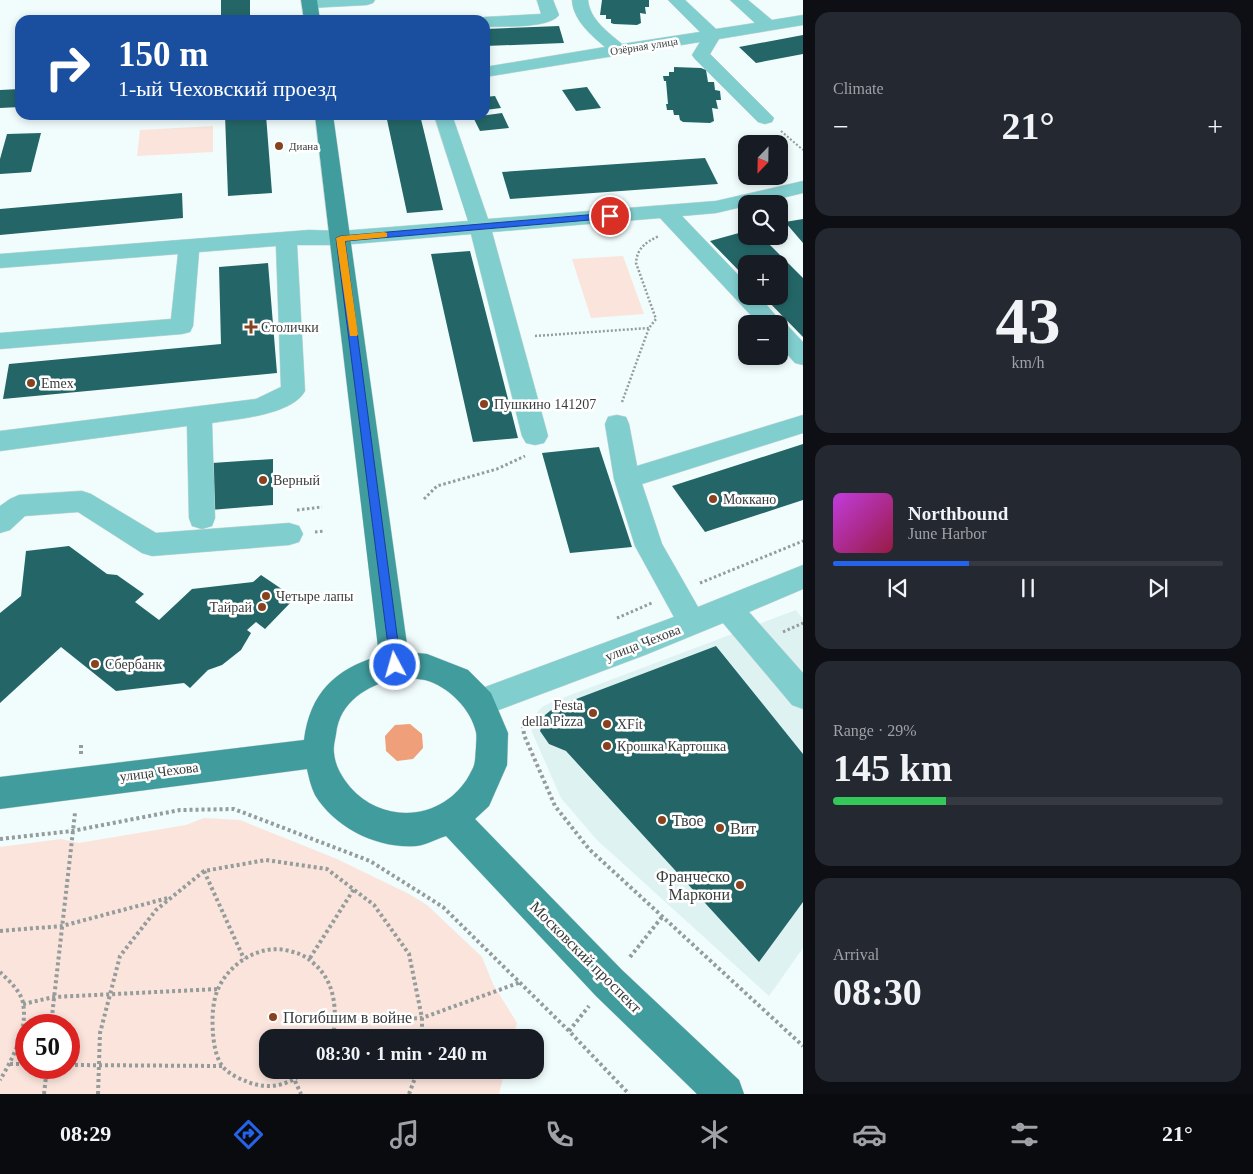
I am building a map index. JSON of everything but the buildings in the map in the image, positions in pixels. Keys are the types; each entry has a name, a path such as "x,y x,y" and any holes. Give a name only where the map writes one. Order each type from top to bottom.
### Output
{"main road":[{"path":"309,1 311,15"},
{"path":"325,120 395,665"},
{"path":"395,665 428,667 457,680 480,703 492,733 491,765 477,795 451,818 417,829 381,826 349,810 327,784 318,753 322,721 338,693 364,674 395,665"},
{"name":"улица Чехова","path":"0,793 318,753"},
{"name":"Московский проспект","path":"451,818 609,983 725,1094"}],"street":[{"path":"309,1 367,0"},
{"path":"490,22 545,19 551,14 545,0"},
{"path":"580,0 580,5 593,28 618,50"},
{"path":"676,0 713,35 701,55 765,118"},
{"path":"738,0 769,26"},
{"name":"Озёрная улица","path":"490,71 803,20"},
{"path":"445,120 480,227 534,436"},
{"path":"0,261 309,237 341,238 480,227 672,219 803,187"},
{"path":"672,219 763,315"},
{"path":"0,441 261,407 293,391 286,239"},
{"path":"0,341 182,326 189,246"},
{"path":"788,341 803,357"},
{"path":"199,415 202,518"},
{"path":"617,424 627,479 650,546 692,624"},
{"path":"627,479 803,424"},
{"path":"0,522 19,506 82,501 152,545 289,534"},
{"name":"улица Чехова","path":"480,703 692,624 803,577"},
{"path":"729,609 803,695"}],"path":[{"path":"765,118 803,150"},
{"path":"617,424 624,395 649,328 656,320 636,263 636,256 639,247 672,219"},
{"path":"509,338 649,328"},
{"path":"424,499 436,486 497,469 525,456 532,446 534,436"},
{"path":"617,618 803,540"},
{"path":"759,644 803,623"},
{"path":"528,713 523,719 524,735 555,806 589,849 803,1046"},
{"path":"52,1014 79,782 81,745"},
{"path":"0,839 72,830 180,810 234,809 370,861 443,907 520,982 629,1094"},
{"path":"98,1094 100,1032 120,956 156,910 204,871 266,860 327,868 374,906 409,954 422,1018 422,1029"},
{"path":"204,871 244,959"},
{"path":"310,958 354,889"},
{"path":"0,932 62,926 169,898"},
{"path":"222,1066 214,1042 213,1016 218,989 233,969 244,959 273,948 301,953 310,958 322,970 332,988 336,1022 335,1029"},
{"path":"0,972 9,979 23,1004 22,1028 10,1064 0,1080"},
{"path":"336,1022 422,1018 520,982"},
{"path":"23,1004 54,997 218,989"},
{"path":"10,1064 15,1064"},
{"path":"80,1065 222,1066 245,1082 268,1088 297,1079"},
{"path":"44,1094 45,1079"},
{"path":"409,1094 415,1079"},
{"path":"294,1081 301,1094"}],"shaded area":[{"path":"213,126 213,152 137,156 140,130"},
{"path":"623,256 644,314 591,318 572,259"},
{"name":"Вит","path":"796,610 803,619 803,948 769,996 597,840 561,798 532,732 531,720 542,707 552,702"},
{"path":"410,724 422,734 423,748 413,759 397,761 386,751 385,736 395,725"},
{"path":"204,818 240,820 337,859 409,894 427,905 482,957 493,984 517,1023 515,1029 259,1029 259,1079 503,1079 499,1094 0,1094 0,847 61,839 79,843 186,825"}],"slow traffic":[{"path":"353,334 341,238 384,235"}],"place":[{"name":"Диана","path":"279,146"},
{"name":"Столички","path":"251,327"},
{"name":"Emex","path":"31,383"},
{"name":"Пушкино 141207","path":"484,404"},
{"name":"Верный","path":"263,480"},
{"name":"Моккано","path":"713,499"},
{"name":"Четыре лапы","path":"266,596"},
{"name":"Тайрай","path":"262,607"},
{"name":"Сбербанк","path":"95,664"},
{"name":"Festa della Pizza","path":"593,713"},
{"name":"XFit","path":"607,724"},
{"name":"Крошка Картошка","path":"607,746"},
{"name":"Твое","path":"662,820"},
{"name":"Вит","path":"720,828"},
{"name":"Франческо Маркони","path":"740,885"},
{"name":"Погибшим в войне","path":"273,1017"}],"route":[{"path":"395,665 341,238 610,216"}]}
